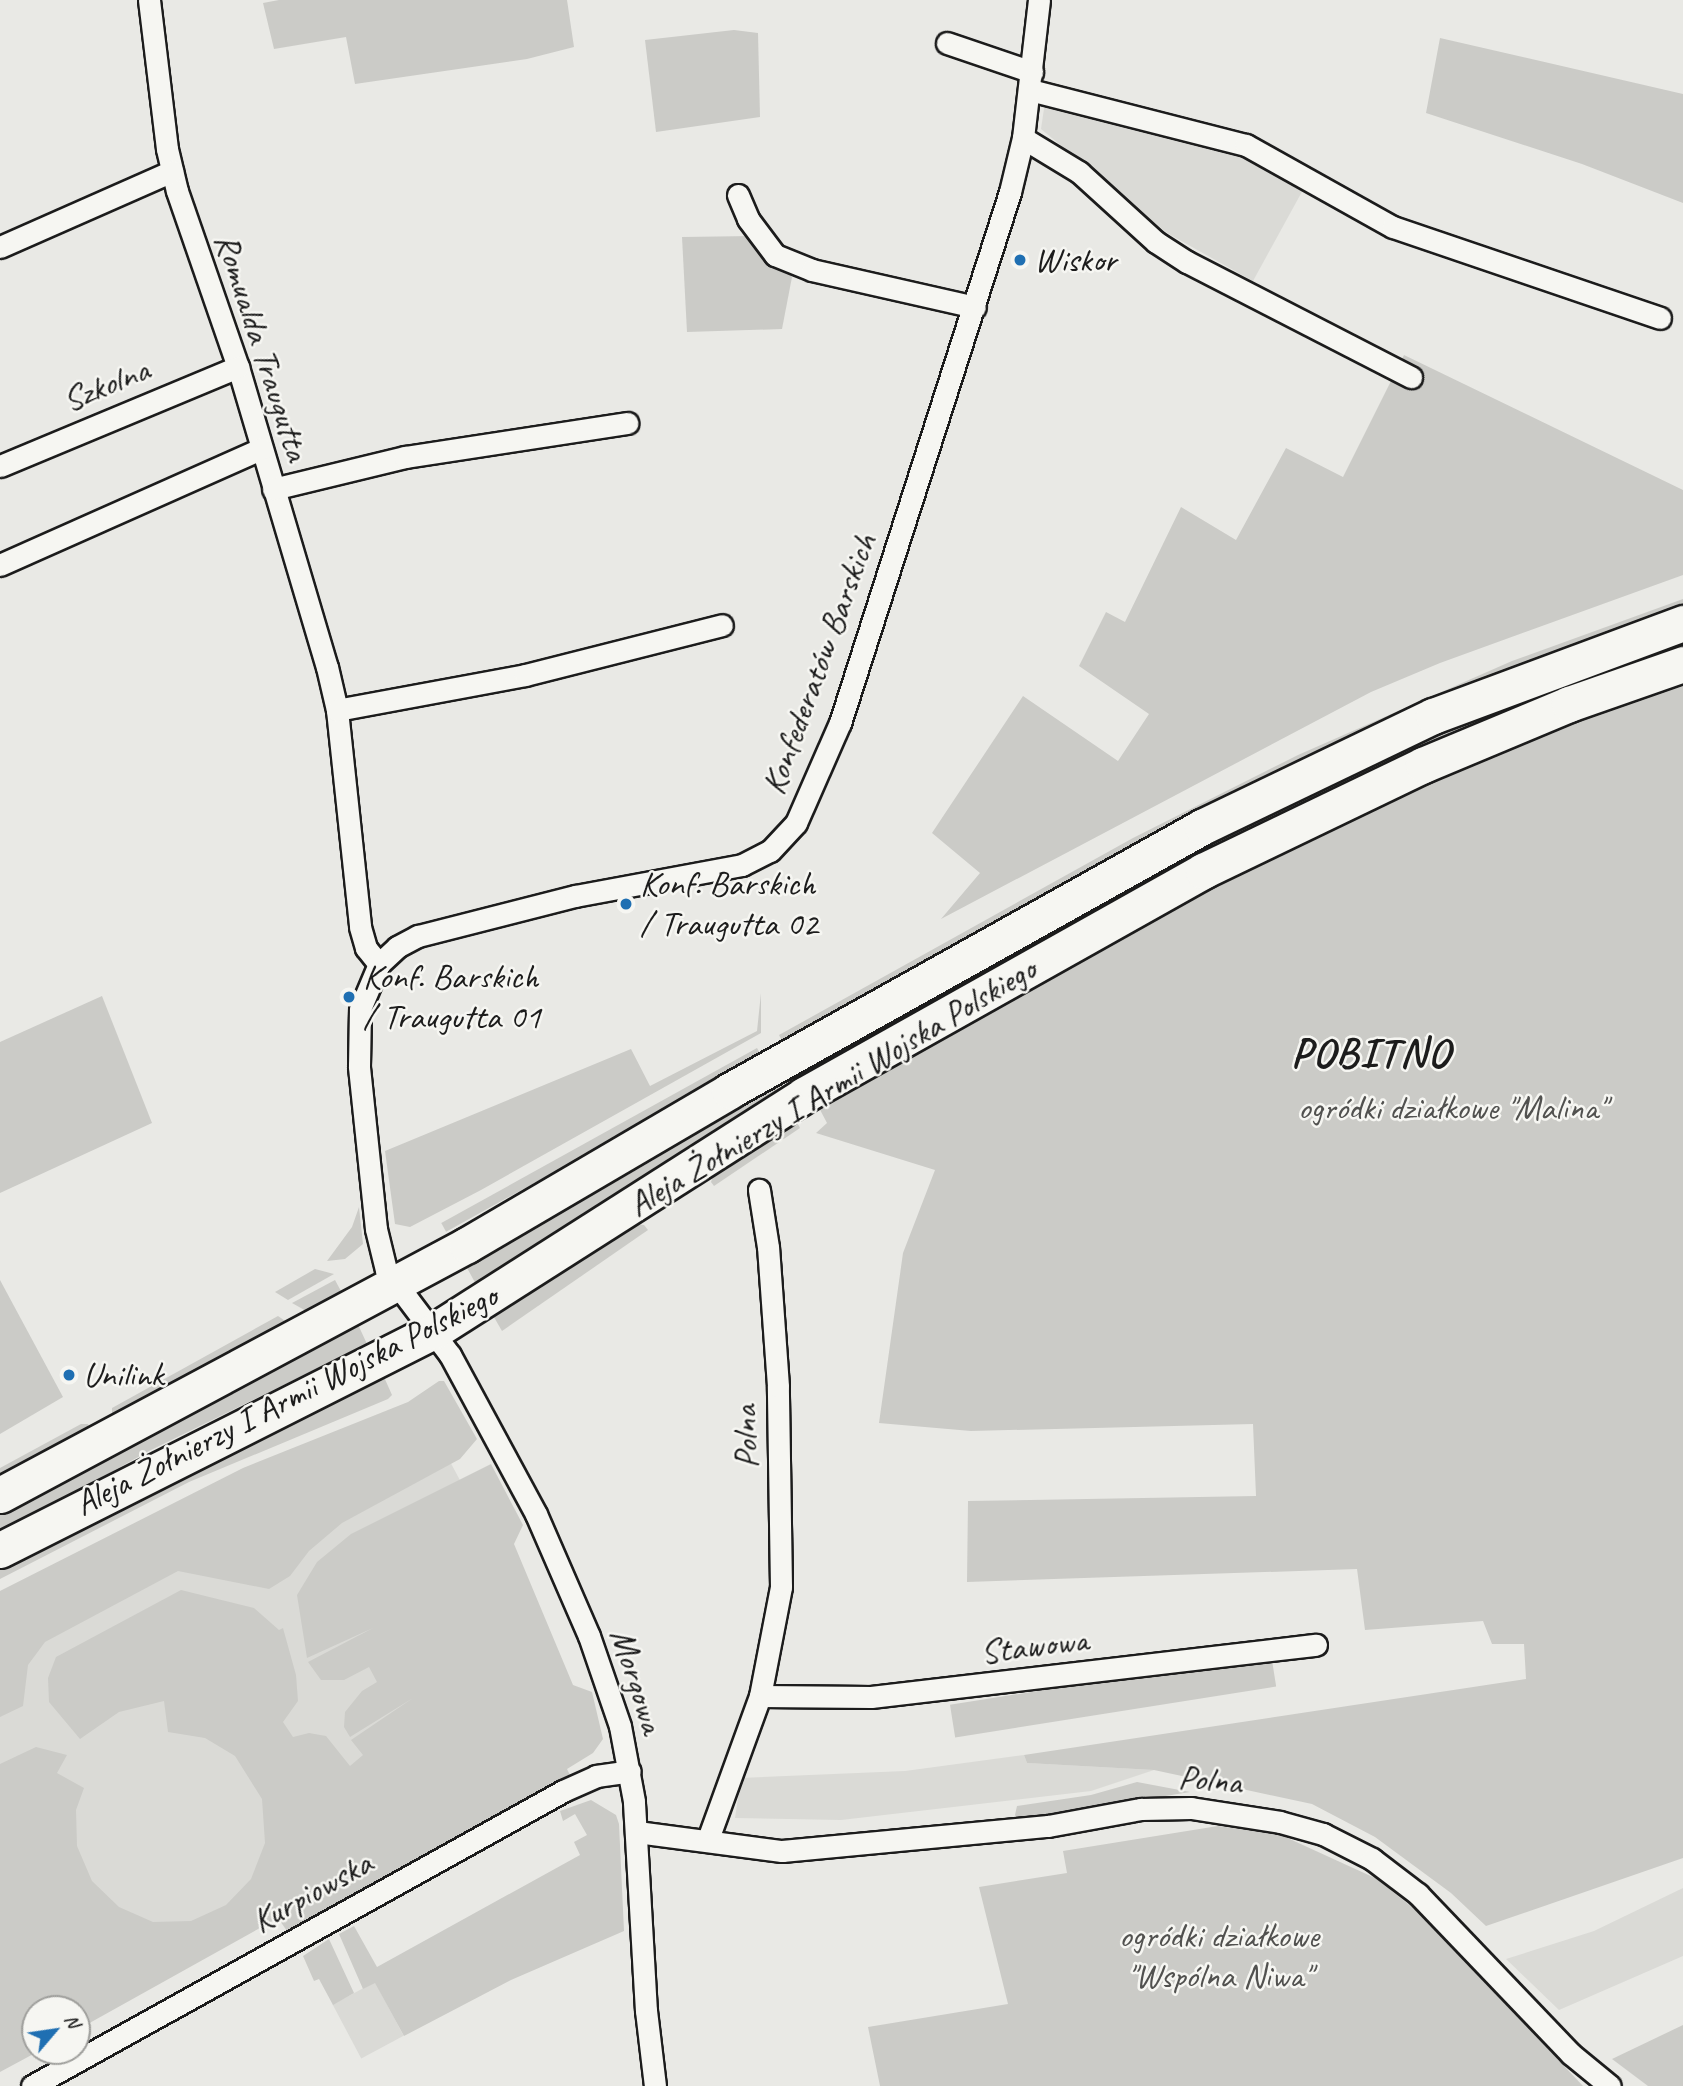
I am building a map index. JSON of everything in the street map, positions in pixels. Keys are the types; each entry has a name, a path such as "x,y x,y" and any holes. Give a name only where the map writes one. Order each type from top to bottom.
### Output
{"main road":[{"name":"Aleja Żołnierzy I Armii Wojska Polskiego","path":"0,1495 395,1283 1123,869 1285,784 1482,696 1683,623"},
{"name":"Aleja Żołnierzy I Armii Wojska Polskiego","path":"0,1550 434,1331 804,1096 1181,883 1423,765 1569,704 1683,664"}],"street":[{"name":"Romualda Traugutta","path":"149,0 172,171 238,367 337,710 360,927 366,948 379,964"},
{"name":"Konfederatów Barskich","path":"434,1331 386,1270 376,1229 359,1066 362,1000 379,964 397,947 430,932 575,896 742,865 770,851 788,835 825,766 975,307 1023,138 1039,0"},
{"path":"947,43 1031,81 1246,145 1393,227 1660,318"},
{"path":"1023,138 1079,172 1156,242 1187,262 1411,377"},
{"path":"0,247 172,171"},
{"path":"738,195 748,219 775,255 812,270 975,307"},
{"name":"Szkolna","path":"0,466 238,367"},
{"path":"273,489 405,457 627,423"},
{"path":"0,565 261,449"},
{"path":"337,710 525,675 722,625"},
{"name":"Polna","path":"708,1839 760,1696 779,1606 782,1565 778,1386 768,1247 759,1191"},
{"name":"Morgowa","path":"434,1331 505,1456 567,1583 608,1684 631,1771 637,1832 646,2011 655,2086"},
{"name":"Stawowa","path":"760,1696 871,1697 1316,1645"},
{"name":"Kurpiowska","path":"32,2086 563,1791 596,1776 631,1771"},
{"name":"Polna","path":"637,1832 708,1839 729,1847 782,1851 852,1848 1048,1826 1141,1809 1231,1813 1301,1828 1372,1859 1418,1894 1571,2054 1610,2086"}],"shaded area":[{"path":"1045,102 1241,151 1304,188 1253,281 1167,233 1041,129"},
{"path":"447,1456 589,1721 102,2009 0,1812 0,1647 232,1524"},
{"path":"1024,1755 1027,1763 1154,1770 1091,1791 841,1820 735,1818 741,1778 905,1771"},
{"path":"1683,1888 1683,1956 1559,2010 1506,1959 1594,1931"},
{"path":"375,1982 404,2036 361,2058 333,2005"}],"green space":[{"path":"279,0 567,0 574,47 527,59 355,84 346,37 274,49 263,3"},
{"path":"734,30 758,33 760,117 656,132 645,40"},
{"path":"1440,38 1683,94 1683,203 1582,164 1426,113"},
{"path":"753,236 792,277 782,329 687,332 682,237"},
{"path":"1404,355 1683,490 1683,575 1440,663 1371,692 941,919 980,873 932,833 1023,696 1118,761 1149,714 1079,666 1106,612 1125,622 1181,507 1236,540 1286,448 1343,477"},
{"path":"1683,599 1683,609 784,1045 779,1035 1133,838 1298,755 1512,661"},
{"path":"1683,637 1683,650 803,1080 797,1069 1187,850 1392,750"},
{"name":"ogródki działkowe \"Malina\"","path":"1683,679 1683,1858 1486,1926 1451,1893 1375,1837 1312,1804 1154,1770 1027,1763 1024,1755 1526,1679 1524,1644 1492,1644 1483,1621 1365,1630 1357,1569 967,1582 968,1501 1256,1496 1253,1424 971,1431 879,1423 903,1253 935,1170 816,1133 827,1123 817,1104 1297,839 1513,743"},
{"path":"761,993 761,1033 481,1190 410,1227 395,1224 385,1151 631,1049 650,1086 757,1031"},
{"path":"102,996 152,1123 0,1193 0,1042"},
{"path":"757,1048 762,1057 446,1232 441,1223"},
{"path":"775,1081 782,1093 478,1288 466,1266 652,1161"},
{"path":"794,1116 800,1128 714,1186 711,1182 717,1166"},
{"path":"359,1207 363,1244 345,1259 327,1261 352,1227"},
{"path":"629,1223 644,1225 648,1230 502,1331 491,1312"},
{"path":"315,1269 334,1274 288,1300 275,1292"},
{"path":"0,1280 63,1397 0,1434"},
{"path":"335,1280 342,1293 308,1312 292,1303"},
{"path":"278,1316 288,1323 112,1415 112,1408"},
{"path":"355,1318 367,1344 149,1451 0,1534 0,1511"},
{"path":"384,1377 392,1395 388,1399 189,1482 0,1579 0,1566"},
{"path":"439,1381 444,1381 477,1439 460,1459 342,1523 309,1551 290,1576 269,1589 178,1571 45,1642 28,1665 23,1706 0,1717 0,1591 243,1468 408,1402"},
{"path":"81,1424 88,1424 90,1430 0,1479 0,1468"},
{"path":"491,1464 523,1525 514,1544 573,1685 592,1692 603,1739 593,1753 567,1769 570,1775 287,1931 278,1918 91,2022 91,1995 21,1995 21,2061 0,2072 0,1764 36,1747 67,1755 57,1773 84,1788 76,1810 77,1846 92,1881 119,1907 153,1922 191,1921 226,1905 251,1879 265,1843 262,1799 235,1756 205,1738 168,1732 164,1701 119,1712 80,1739 49,1702 48,1678 56,1657 181,1590 254,1608 279,1630 283,1628 296,1675 298,1701 283,1722 293,1737 309,1733 326,1736 350,1766 363,1755 351,1740 413,1698 350,1737 344,1727 345,1712 362,1691 377,1682 369,1667 344,1680 321,1680 308,1662 373,1628 307,1658 297,1595 317,1562 351,1534"},
{"path":"1271,1654 1276,1687 955,1737 950,1705"},
{"path":"1137,1782 1190,1792 1018,1820 1015,1815 1017,1806 1091,1795"},
{"path":"591,1800 616,1815 619,1824 624,1931 511,1980 404,2036 375,1983 363,1989 339,1934 354,1926 377,1967 580,1855 574,1842 587,1835 575,1814 563,1821 560,1811"},
{"name":"ogródki działkowe \"Wspólna Niwa\"","path":"1218,1826 1281,1835 1375,1878 1416,1910 1583,2086 880,2086 868,2027 1008,2004 979,1887 1067,1873 1063,1851"},
{"path":"329,1939 354,1993 333,2005 319,1979 314,1981 303,1956"},
{"path":"1683,2025 1683,2086 1648,2086 1612,2059"}],"place":[{"name":"Wiskor","path":"1020,260"},
{"name":"Konf. Barskich / Traugutta 02","path":"626,904"},
{"name":"Konf. Barskich / Traugutta 01","path":"349,997"},
{"name":"Unilink","path":"69,1375"}],"district":[{"name":"POBITNO","path":"1371,1053"}]}
